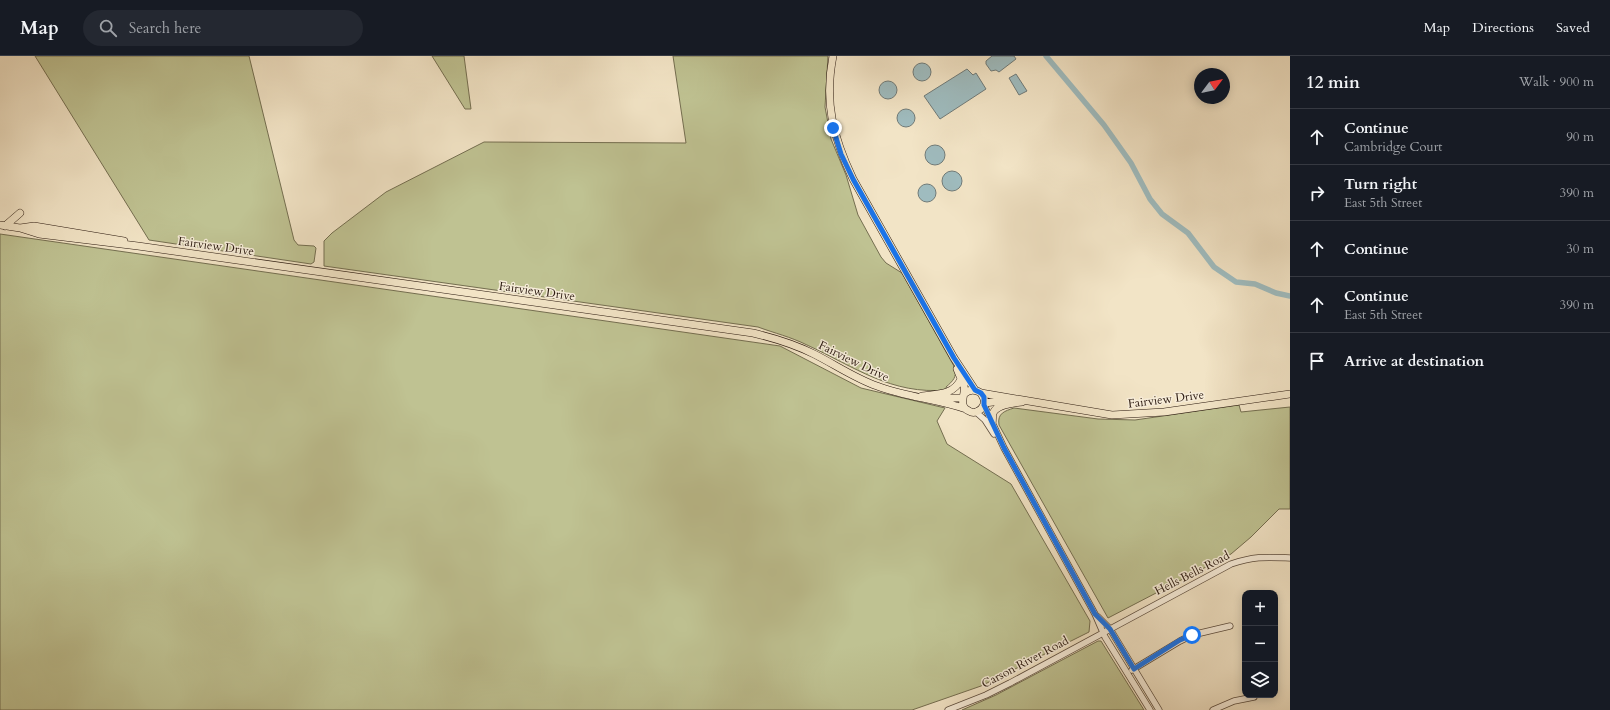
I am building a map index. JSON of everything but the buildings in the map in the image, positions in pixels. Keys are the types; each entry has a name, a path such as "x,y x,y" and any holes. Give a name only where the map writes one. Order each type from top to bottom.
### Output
{"main road":[{"path":"833,56 829,84 830,112 841,154 853,179 954,358 984,397 984,404 981,409 976,412 969,412 962,404 963,396 961,379 954,358"},
{"path":"2,225 20,213"},
{"name":"Fairview Drive","path":"2,225 20,228 29,226 42,227 114,239 138,246 753,333 784,341 875,386 908,396 963,396"},
{"path":"919,397 950,391 957,388 961,379"},
{"path":"963,396 969,390 978,391"},
{"name":"Fairview Drive","path":"978,391 1104,414 1129,415 1290,394"},
{"name":"Fairview Drive","path":"919,397 966,410"},
{"path":"992,423 993,413 997,409 1024,400"},
{"name":"Fairview Drive","path":"984,404 1024,400"}],"street":[{"path":"984,404 1004,448 1095,614 1103,633 1150,710"},
{"path":"976,412 985,420 1004,448"},
{"name":"Hells Bells Road","path":"1110,629 1231,564 1263,556 1290,558"},
{"path":"1095,614 1110,629 1159,710"},
{"path":"1127,673 1180,640 1192,635 1230,626"},
{"name":"Carson River Road","path":"948,710 986,695 1010,683 1110,629"},
{"path":"1212,710 1234,701 1249,698"}],"green space":[{"path":"35,56 249,56 294,240 298,245 314,246 316,248 314,262 311,264 149,240"},
{"path":"432,56 464,56 471,109 465,109"},
{"path":"673,56 828,56 825,107 831,139 846,175 858,215 881,257 886,263 902,273 955,368 955,376 946,387 947,390 908,388 891,384 874,378 801,342 758,327 324,266 324,241 332,233 386,192 484,142 686,143"},
{"path":"0,234 780,346 861,388 945,408 937,421 947,444 1011,484 1090,621 1089,632 981,686 912,710 0,710"},
{"path":"1239,405 1241,412 1290,407 1290,509 1279,509 1251,537 1231,554 1108,618 999,425 1000,415 1014,408 1098,419 1135,420"},
{"path":"1098,641 1101,641 1144,710 962,710 996,695"}],"water":[{"path":"992,56 1014,56 1016,59 999,72 996,70 991,71 986,64 986,61"},
{"path":"922,63 928,66 931,72 928,78 922,81 916,78 913,72 916,66"},
{"path":"967,69 973,75 976,73 986,89 940,119 924,96"},
{"path":"1016,74 1027,91 1019,95 1009,78"},
{"path":"888,81 894,84 897,90 894,96 888,99 882,96 879,90 882,84"},
{"path":"906,109 912,112 915,118 912,124 906,127 900,124 897,118 900,112"},
{"path":"935,145 942,148 945,155 942,162 935,165 928,162 925,155 928,148"},
{"path":"952,171 959,174 962,181 959,188 952,191 945,188 942,181 945,174"},
{"path":"927,184 933,187 936,193 933,199 927,202 921,199 918,193 921,187"}],"waterway":[{"path":"1046,56 1104,125 1131,163 1150,199 1162,214 1188,233 1214,267 1236,282 1255,284 1276,293 1290,296"}],"route":[{"path":"833,128 841,154 853,179 954,358 975,390 981,393 984,397 984,405 1004,448 1095,614 1110,629 1134,669 1180,640 1192,635"}]}
